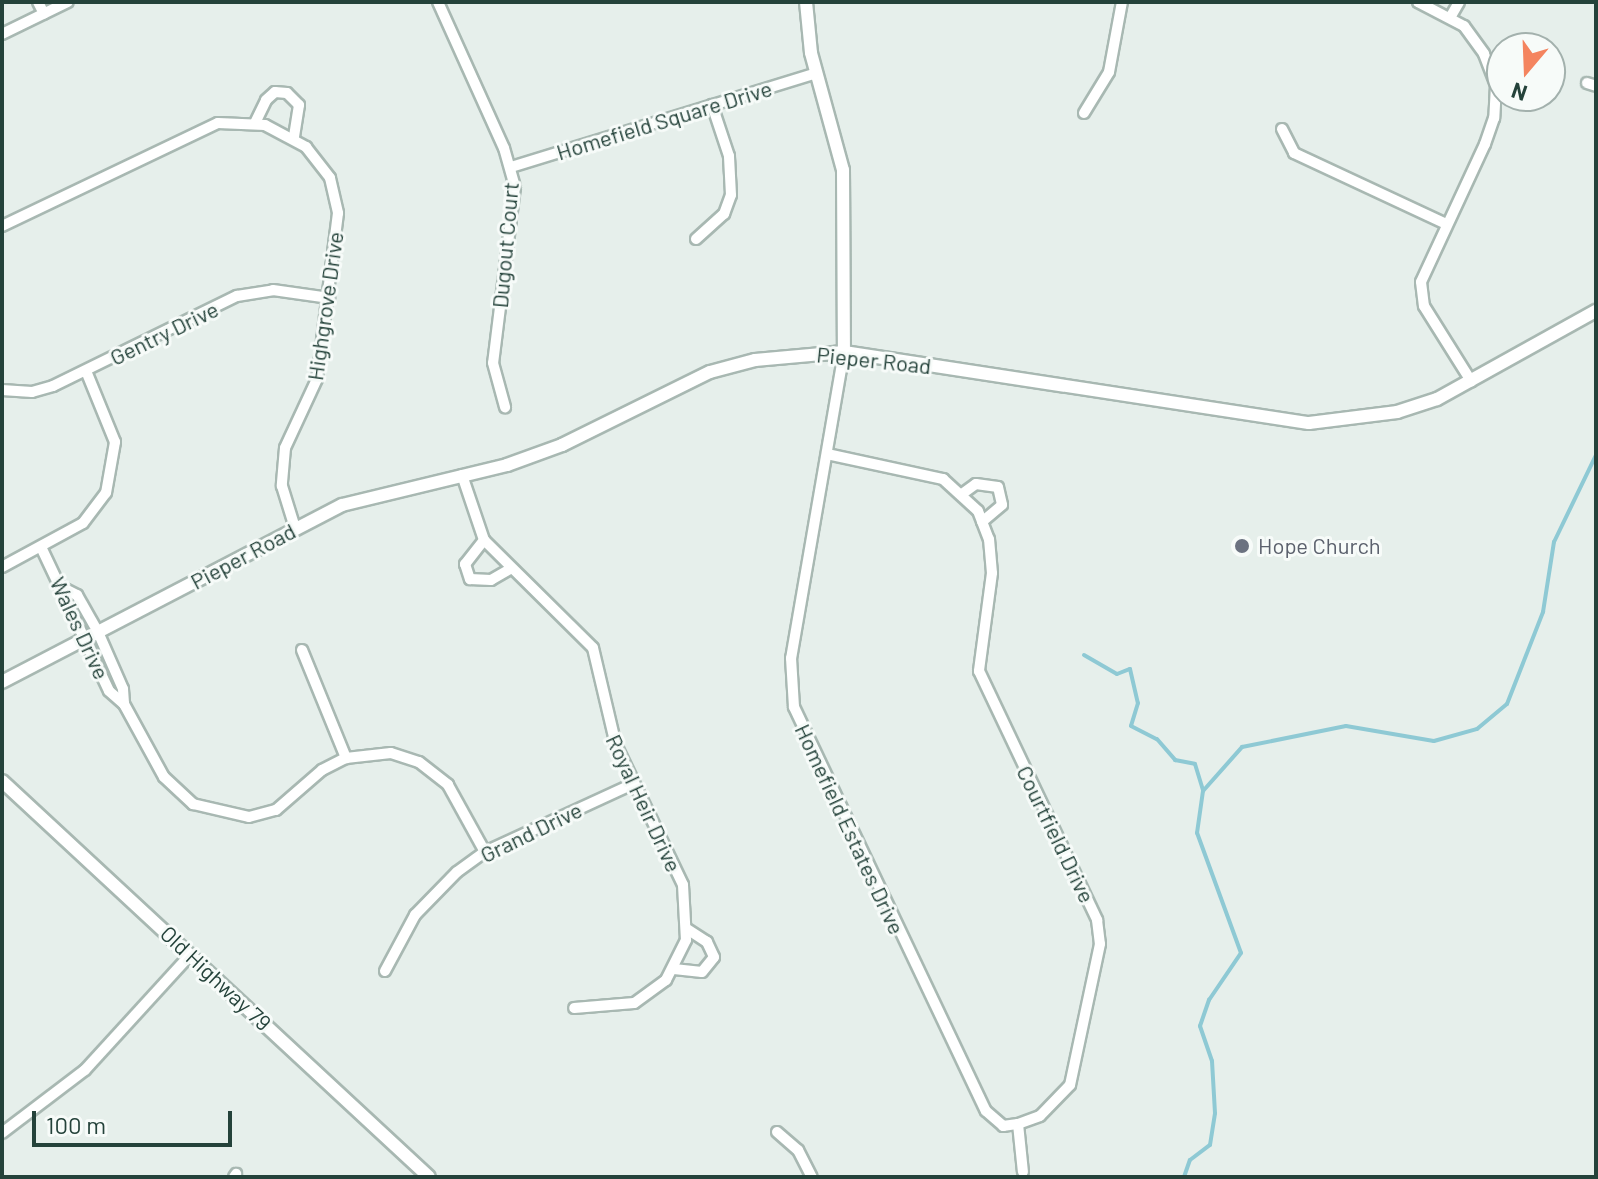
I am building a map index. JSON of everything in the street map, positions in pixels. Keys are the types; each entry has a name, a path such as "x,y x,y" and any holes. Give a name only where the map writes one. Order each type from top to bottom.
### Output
{"street":[{"path":"38,2 44,14"},
{"path":"2,34 68,2"},
{"name":"Dugout Court","path":"438,2 511,167 515,187 493,363 505,407"},
{"path":"806,2 817,73 838,138 846,192 844,352"},
{"path":"1084,113 1109,72 1122,2"},
{"path":"1418,2 1451,16 1484,54 1493,71 1497,104 1485,144 1425,269 1421,294 1471,381"},
{"path":"1451,16 1459,2"},
{"name":"Homefield Square Drive","path":"511,167 817,73"},
{"path":"255,123 266,100 275,92 287,93 299,105 294,138"},
{"path":"696,239 724,214 731,195 729,156 712,105"},
{"name":"Highgrove Drive","path":"2,226 218,123 255,123 294,138 318,161 336,198 329,298 317,379 285,448 282,486 295,528"},
{"path":"1282,129 1294,153 1446,224"},
{"name":"Gentry Drive","path":"2,390 32,392 86,371 237,296 273,290 329,298"},
{"name":"Pieper Road","path":"2,682 295,528 395,488 462,475 562,445 710,372 771,357 844,352 1309,423 1397,412 1471,381 1596,311"},
{"name":"Homefield Estates Drive","path":"844,352 791,658 794,707 986,1111 1003,1126 1018,1124"},
{"path":"2,567 83,523 106,493 113,474 111,423 86,371"},
{"name":"Courtfield Drive","path":"827,454 943,479 962,494 982,522 992,556 979,671 1097,920 1100,944 1070,1085 1048,1110 1018,1124"},
{"name":"Royal Heir Drive","path":"462,475 484,540 593,648 604,682 609,726 633,784 683,885 687,929 674,969"},
{"path":"962,494 976,484 998,487 1002,505 982,522"},
{"path":"484,540 465,564 470,579 491,580 510,569"},
{"name":"Wales Drive","path":"41,547 63,588 63,603 109,691 124,704 176,791 222,814 249,817 276,810 322,770 346,758 391,753 433,771 448,785 485,852"},
{"name":"Wales Drive","path":"63,588 77,595 98,632 123,689 124,704"},
{"path":"302,650 346,758"},
{"name":"Old Highway 79","path":"2,781 429,1177"},
{"name":"Grand Drive","path":"385,971 401,937 432,894 485,852 633,784"},
{"path":"574,1008 634,1003 674,969 702,972 714,957 707,942 687,929"},
{"path":"2,1133 85,1070 191,954"},
{"path":"1018,1124 1023,1172"},
{"path":"777,1132 798,1150 812,1177"}],"waterway":[{"path":"1184,1177 1190,1160 1210,1145 1215,1113 1212,1061 1200,1026 1209,1000 1241,953 1197,833 1203,791 1242,747 1346,726 1434,741 1477,729 1507,704 1543,612 1554,542 1596,455"},
{"path":"1084,655 1117,674 1130,669 1138,703 1131,726 1157,739 1175,760 1195,764 1203,791"}],"place":[{"name":"Hope Church","path":"1242,546"}]}
